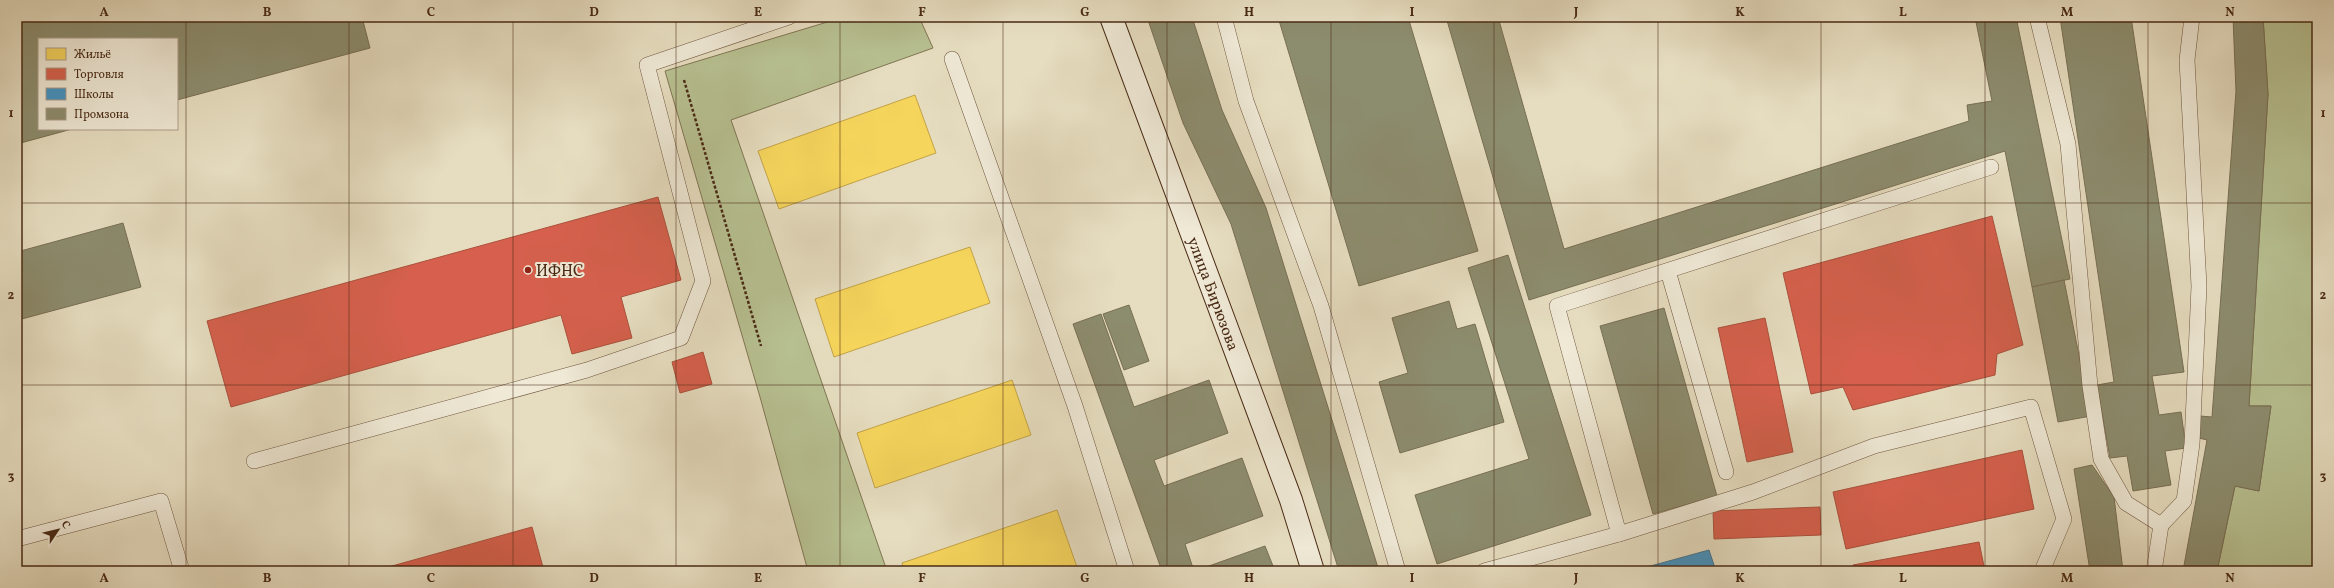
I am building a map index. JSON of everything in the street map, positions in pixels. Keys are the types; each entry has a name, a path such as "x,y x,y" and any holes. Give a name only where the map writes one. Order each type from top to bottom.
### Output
{"main road":[{"name":"улица Бирюзова","path":"1111,17 1291,500 1314,571"}],"lane":[{"path":"254,461 587,370 681,338 703,281 647,64 789,17"},
{"path":"1224,17 1246,100 1321,306 1398,571"},
{"path":"2037,17 2068,144 2090,386 2101,459 2126,503 2161,525"},
{"path":"2154,571 2161,525 2184,501 2192,444 2199,286 2187,60 2192,17"},
{"path":"952,58 1075,406 1127,571"},
{"path":"1619,534 1557,306 1991,167"},
{"path":"1668,271 1726,472"},
{"path":"1484,571 1619,534 1753,492 1874,446 2031,406 2064,519 2042,571"},
{"path":"17,539 161,501 182,571"}],"path":[{"path":"676,54 761,346"}],"green space":[{"path":"844,17 919,17 933,48 731,120 887,571 808,571 760,397 665,71"},
{"path":"2263,17 2317,17 2317,571 2217,571 2235,486 2259,491 2271,406 2249,406 2268,94"}],"building: Жильё":[{"path":"915,95 936,153 779,209 758,151"},
{"path":"970,247 990,303 834,357 815,299"},
{"path":"1012,380 1031,435 875,488 857,433"},
{"path":"1057,510 1078,570 904,571 902,563"}],"building: Торговля":[{"path":"658,197 681,280 621,297 632,338 572,354 561,315 231,407 207,321"},
{"path":"1992,216 2023,345 1997,354 1995,375 1853,410 1843,387 1811,394 1783,273"},
{"path":"1765,318 1793,452 1747,462 1718,328"},
{"path":"703,352 712,384 680,393 672,362"},
{"path":"2022,450 2034,509 1846,549 1833,492"},
{"path":"1820,507 1821,535 1714,539 1713,511"},
{"path":"532,527 544,571 374,571"},
{"path":"1979,542 1985,571 1854,571 1853,565"}],"building: Школы":[{"path":"1709,550 1716,571 1648,571 1647,567"}],"building: Промзона":[{"path":"17,17 362,17 370,48 178,100 178,38 38,38 38,130 68,130 17,144"},
{"path":"1147,17 1192,17 1222,110 1266,208 1379,571 1339,571 1231,224 1183,123"},
{"path":"1278,17 1408,17 1478,251 1359,286"},
{"path":"1446,17 1498,17 1564,249 1969,121 1967,105 1992,101 1975,17 2016,17 2070,279 2032,287 2005,151 1529,300"},
{"path":"2060,17 2131,17 2184,372 2152,376 2159,415 2181,412 2186,448 2165,451 2171,485 2133,491 2127,456 2110,458 2097,385 2114,382"},
{"path":"2233,17 2263,17 2268,94 2249,406 2271,406 2259,491 2235,486 2217,571 2183,571 2207,440 2199,438 2200,416 2212,417 2236,91"},
{"path":"123,223 141,287 18,320 17,252"},
{"path":"1508,255 1591,515 1437,564 1415,495 1529,459 1468,268"},
{"path":"2064,280 2091,416 2058,422 2032,287"},
{"path":"1449,301 1457,329 1475,324 1504,422 1400,453 1379,382 1408,373 1392,318"},
{"path":"1129,305 1149,361 1124,370 1103,314"},
{"path":"1664,308 1717,496 1653,514 1600,326"},
{"path":"1101,314 1134,407 1209,380 1228,433 1154,460 1164,486 1242,458 1263,516 1185,544 1194,571 1162,571 1073,324"},
{"path":"2092,465 2114,497 2123,571 2090,571 2074,469"},
{"path":"1265,546 1275,571 1195,571"}],"place":[{"name":"ИФНС","path":"528,270"}]}
